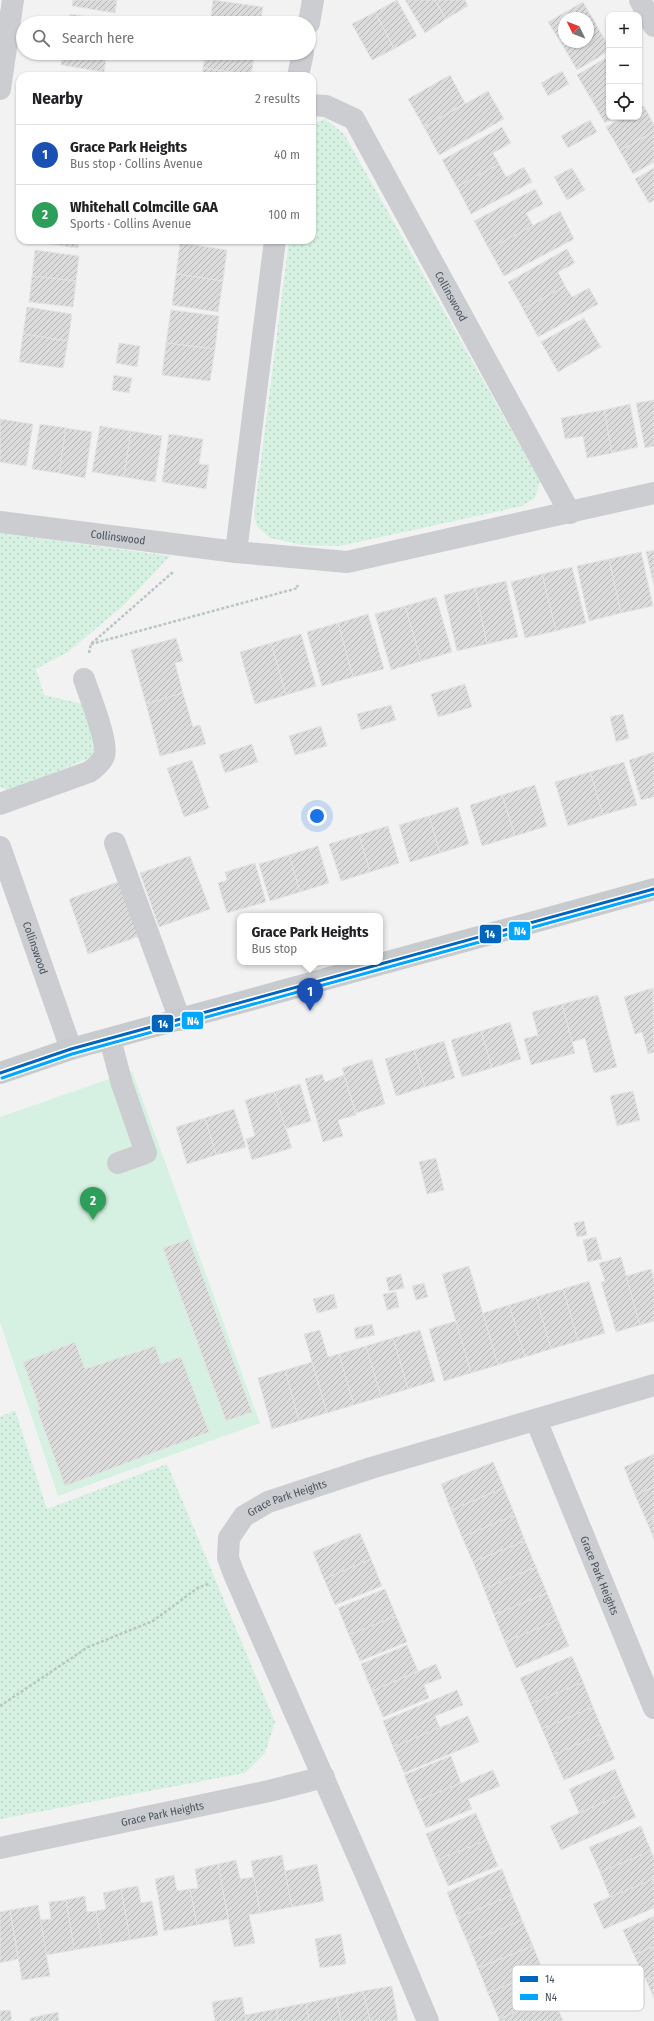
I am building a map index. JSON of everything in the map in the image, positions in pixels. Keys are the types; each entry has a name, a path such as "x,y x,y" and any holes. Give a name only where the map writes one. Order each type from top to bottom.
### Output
{"main road":[{"path":"383,964 654,889"},
{"path":"0,1073 71,1049 379,965"}],"street":[{"path":"0,89 13,0"},
{"path":"311,16 314,0"},
{"path":"640,0 654,26"},
{"path":"299,72 301,60"},
{"name":"Collinswood","path":"316,105 326,106 354,120 570,513"},
{"path":"236,552 274,244"},
{"name":"Collinswood","path":"0,522 201,548 348,562 654,494"},
{"path":"0,804 89,772 98,765 104,756 105,744 84,678"},
{"path":"115,843 180,1020"},
{"name":"Collinswood","path":"0,847 71,1049"},
{"path":"110,1039 122,1084 146,1153 118,1163"},
{"name":"Grace Park Heights","path":"428,2021 324,1778 234,1574 228,1558 229,1538 244,1516 268,1502 371,1468 654,1385"},
{"name":"Grace Park Heights","path":"536,1420 654,1708"},
{"name":"Grace Park Heights","path":"0,1848 324,1778"}],"path":[{"path":"84,678 91,644 201,548"},
{"path":"91,644 298,588 295,558"},
{"path":"0,1706 88,1647 153,1621 199,1587 234,1574"}],"green space":[{"path":"325,119 344,134 540,481 535,498 522,506 340,546 303,545 270,538 257,526 254,515 288,244 316,244 316,122"},
{"path":"0,533 170,556 125,604 68,652 36,669 44,695 87,705 95,736 93,756 12,792 0,787"},
{"path":"132,1071 260,1423 58,1496 0,1322 0,1117"},
{"path":"15,1410 47,1509 167,1464 275,1722 265,1753 245,1773 0,1819 0,1417"}],"building":[{"path":"73,0 117,0 115,13 72,6"},
{"path":"213,0 263,7 261,16 211,16"},
{"path":"397,0 417,36 394,49 375,12"},
{"path":"405,0 435,0 446,19 425,33"},
{"path":"435,0 465,0 468,6 446,19"},
{"path":"583,2 589,12 566,12"},
{"path":"375,12 394,49 372,60 352,24"},
{"path":"70,14 82,16 70,16"},
{"path":"558,16 558,38 548,22"},
{"path":"594,21 597,26 594,28"},
{"path":"597,26 606,42 606,53 577,70 564,48 594,48 594,28"},
{"path":"606,58 606,90 591,99 577,75"},
{"path":"62,60 106,60 104,72 61,65"},
{"path":"204,60 254,60 252,72 230,72 203,68"},
{"path":"203,68 230,72 202,72"},
{"path":"562,71 569,84 548,96 541,83"},
{"path":"450,75 465,103 424,127 408,99"},
{"path":"606,90 606,120 610,120 605,123 591,99"},
{"path":"488,91 504,119 439,155 424,127"},
{"path":"644,106 654,125 654,131 620,151 606,127 619,120 642,120 642,107"},
{"path":"590,120 597,132 568,148 561,136"},
{"path":"502,127 511,143 493,153 499,164 457,187 442,160"},
{"path":"654,131 654,162 633,174 620,151"},
{"path":"499,164 506,177 524,167 532,182 471,214 457,187"},
{"path":"572,168 585,190 567,200 554,177"},
{"path":"654,168 654,200 649,203 635,179"},
{"path":"535,189 543,204 526,213 533,226 489,249 474,221"},
{"path":"560,211 574,239 504,276 489,249"},
{"path":"50,244 78,244 78,248"},
{"path":"180,244 227,250 223,281 176,274"},
{"path":"567,249 575,263 558,272 565,286 523,309 508,282"},
{"path":"35,250 79,256 76,281 32,276"},
{"path":"176,274 223,281 218,312 172,305"},
{"path":"32,276 76,281 73,307 29,302"},
{"path":"565,286 572,297 589,288 598,304 538,337 523,309"},
{"path":"27,307 72,314 68,341 23,334"},
{"path":"171,310 219,316 215,349 166,343"},
{"path":"584,318 601,347 558,372 541,342"},
{"path":"23,334 68,341 63,368 19,362"},
{"path":"119,343 140,346 137,367 116,363"},
{"path":"166,343 215,349 210,381 162,375"},
{"path":"114,375 132,378 129,393 112,390"},
{"path":"654,400 654,446 645,448 636,403"},
{"path":"630,404 638,447 612,453 604,410"},
{"path":"604,410 612,453 587,458 583,436 565,439 561,418"},
{"path":"0,419 33,424 26,466 0,462"},
{"path":"40,424 66,428 59,473 32,469"},
{"path":"100,426 131,431 124,477 92,472"},
{"path":"66,428 92,432 85,478 59,473"},
{"path":"131,431 162,436 155,482 124,477"},
{"path":"169,434 203,439 199,464 209,465 206,489 162,482"},
{"path":"654,550 654,586 646,552"},
{"path":"641,552 653,606 621,613 609,559"},
{"path":"609,559 621,613 589,621 577,566"},
{"path":"572,567 586,623 556,631 542,574"},
{"path":"542,574 556,631 525,638 511,582"},
{"path":"506,581 518,637 487,644 475,588"},
{"path":"475,588 487,644 457,651 444,595"},
{"path":"436,597 452,652 421,661 405,606"},
{"path":"405,606 421,661 391,670 375,614"},
{"path":"368,614 384,669 353,677 338,623"},
{"path":"338,623 353,677 322,686 307,632"},
{"path":"301,634 316,686 286,695 271,643"},
{"path":"176,638 183,661 175,663 183,693 146,704 131,650"},
{"path":"271,643 286,695 255,704 240,652"},
{"path":"465,684 472,707 438,717 431,694"},
{"path":"183,693 193,727 200,725 206,744 160,756 146,704"},
{"path":"391,705 396,720 361,730 357,714"},
{"path":"623,714 629,738 616,742 610,717"},
{"path":"321,726 327,746 295,755 289,736"},
{"path":"252,744 258,762 225,773 219,755"},
{"path":"654,752 654,797 641,800 629,760"},
{"path":"192,760 209,808 184,817 167,768"},
{"path":"624,762 637,805 603,815 590,772"},
{"path":"590,772 603,815 568,826 555,782"},
{"path":"535,785 547,826 515,836 502,795"},
{"path":"502,795 515,836 482,846 470,805"},
{"path":"458,807 469,844 440,853 429,816"},
{"path":"429,816 440,853 410,862 399,825"},
{"path":"388,826 399,863 370,872 359,835"},
{"path":"359,835 370,872 341,881 329,844"},
{"path":"318,846 329,883 300,892 289,855"},
{"path":"289,855 300,892 270,901 259,864"},
{"path":"190,856 210,909 159,927 140,873"},
{"path":"255,863 266,902 227,913 218,883 227,880 225,872"},
{"path":"121,881 140,936 88,954 69,899"},
{"path":"653,988 654,1052 648,1054 642,1032 635,1034 624,997"},
{"path":"598,995 617,1067 594,1073 585,1038 572,1042 562,1004"},
{"path":"562,1004 575,1053 531,1065 524,1039 538,1035 532,1012"},
{"path":"510,1022 521,1059 492,1068 481,1031"},
{"path":"481,1031 492,1068 462,1077 451,1040"},
{"path":"444,1041 455,1078 425,1087 414,1050"},
{"path":"414,1050 425,1087 396,1096 385,1059"},
{"path":"372,1059 385,1104 356,1113 342,1068"},
{"path":"322,1074 325,1082 344,1075 356,1115 338,1120 343,1136 323,1142 305,1079"},
{"path":"300,1084 311,1121 285,1129 274,1092"},
{"path":"633,1091 640,1120 617,1126 610,1096"},
{"path":"274,1092 292,1148 252,1160 246,1139 255,1136 245,1100"},
{"path":"234,1109 246,1147 216,1155 205,1118"},
{"path":"205,1118 216,1155 187,1164 176,1127"},
{"path":"436,1158 444,1190 427,1194 419,1162"},
{"path":"584,1221 587,1235 577,1237 574,1223"},
{"path":"596,1237 602,1259 588,1262 583,1240"},
{"path":"189,1239 252,1412 226,1421 163,1248"},
{"path":"621,1257 640,1325 616,1332 601,1282 605,1281 599,1263"},
{"path":"469,1266 498,1365 471,1373 442,1274"},
{"path":"651,1269 654,1279 654,1321 640,1325 626,1276"},
{"path":"401,1274 404,1288 389,1291 386,1278"},
{"path":"589,1281 605,1333 578,1341 563,1289"},
{"path":"424,1283 428,1297 416,1300 412,1286"},
{"path":"563,1289 578,1341 551,1349 536,1297"},
{"path":"396,1292 399,1307 387,1310 383,1294"},
{"path":"334,1294 337,1308 317,1313 313,1299"},
{"path":"536,1297 551,1349 525,1357 509,1305"},
{"path":"509,1305 525,1357 498,1365 483,1313"},
{"path":"456,1321 471,1373 444,1381 429,1329"},
{"path":"372,1324 375,1335 356,1339 354,1328"},
{"path":"320,1330 328,1357 339,1354 354,1405 327,1413 304,1334"},
{"path":"420,1330 435,1381 408,1389 393,1338"},
{"path":"393,1338 408,1389 381,1397 366,1346"},
{"path":"75,1342 85,1369 155,1346 161,1364 181,1357 209,1432 65,1486 37,1410 40,1409 23,1362"},
{"path":"366,1346 381,1397 354,1405 339,1354"},
{"path":"312,1362 327,1413 299,1421 285,1370"},
{"path":"285,1370 299,1421 272,1429 258,1378"},
{"path":"654,1454 654,1487 635,1495 624,1467"},
{"path":"493,1462 504,1488 451,1510 441,1484"},
{"path":"654,1487 654,1519 647,1522 635,1495"},
{"path":"504,1488 515,1515 462,1537 451,1510"},
{"path":"515,1515 525,1541 473,1562 462,1537"},
{"path":"654,1519 654,1539 647,1522"},
{"path":"360,1533 371,1559 324,1579 313,1552"},
{"path":"525,1541 536,1567 484,1589 473,1562"},
{"path":"371,1559 382,1586 335,1605 324,1579"},
{"path":"536,1567 547,1593 494,1615 484,1589"},
{"path":"385,1589 396,1616 349,1635 338,1608"},
{"path":"547,1593 558,1620 505,1642 494,1615"},
{"path":"396,1616 407,1642 360,1661 349,1635"},
{"path":"558,1620 569,1646 516,1668 505,1642"},
{"path":"407,1645 418,1671 372,1691 361,1664"},
{"path":"572,1656 583,1682 531,1704 520,1678"},
{"path":"436,1664 442,1678 424,1685 429,1698 383,1717 372,1691"},
{"path":"583,1682 593,1707 542,1729 531,1704"},
{"path":"457,1690 463,1705 435,1716 440,1728 393,1747 383,1721"},
{"path":"593,1707 604,1733 553,1755 542,1729"},
{"path":"468,1716 479,1742 404,1773 393,1747"},
{"path":"604,1733 615,1759 564,1780 553,1755"},
{"path":"451,1756 461,1783 415,1802 404,1775"},
{"path":"615,1769 625,1793 579,1813 569,1789"},
{"path":"493,1770 500,1786 468,1799 472,1809 426,1828 415,1802"},
{"path":"625,1793 636,1817 561,1850 550,1826"},
{"path":"476,1813 487,1840 437,1860 426,1834"},
{"path":"641,1826 651,1851 600,1872 589,1847"},
{"path":"487,1840 498,1866 448,1886 437,1860"},
{"path":"651,1851 654,1858 654,1879 610,1897 600,1872"},
{"path":"282,1855 292,1907 260,1913 251,1861"},
{"path":"236,1860 240,1879 254,1877 260,1913 249,1915 255,1943 234,1947 218,1864"},
{"path":"218,1864 228,1919 197,1925 190,1889 198,1888 195,1869"},
{"path":"317,1864 324,1901 292,1907 285,1871"},
{"path":"502,1869 512,1895 457,1918 447,1892"},
{"path":"174,1875 177,1891 190,1889 197,1925 164,1931 155,1879"},
{"path":"654,1879 654,1908 604,1929 593,1904"},
{"path":"138,1886 141,1903 152,1901 158,1935 130,1940 121,1889"},
{"path":"121,1889 130,1940 102,1945 96,1911 106,1909 103,1893"},
{"path":"512,1895 522,1920 468,1943 457,1918"},
{"path":"85,1896 87,1912 96,1911 102,1945 74,1950 66,1900"},
{"path":"66,1900 74,1950 46,1955 40,1920 51,1919 49,1902"},
{"path":"38,1905 50,1976 22,1980 10,1910"},
{"path":"10,1910 18,1959 0,1963 0,1912"},
{"path":"654,1916 654,1946 634,1955 623,1930"},
{"path":"522,1920 533,1946 478,1968 468,1943"},
{"path":"341,1934 346,1964 320,1968 315,1939"},
{"path":"533,1946 541,1965 512,1965 512,1983 488,1993 478,1968"},
{"path":"654,1946 654,1977 646,1980 644,1976 644,1965 639,1965 634,1955"},
{"path":"654,1977 654,1998 646,1980"},
{"path":"512,1983 512,2011 518,2011 499,2019 488,1993"},
{"path":"392,1986 398,2021 370,2021 363,1991"},
{"path":"363,1991 370,2021 341,2021 336,1997"},
{"path":"242,1997 246,2021 215,2021 212,2002"},
{"path":"336,1997 341,2021 309,2021 306,2003"},
{"path":"306,2003 309,2021 278,2021 276,2009"},
{"path":"276,2009 278,2021 246,2021 245,2015"},
{"path":"10,2010 12,2021 0,2021 0,2011"},
{"path":"518,2011 559,2011 563,2021 499,2021 499,2019"},
{"path":"58,2012 59,2021 30,2021 30,2018"}],"transit line":[{"name":"14","path":"383,963 654,889"},
{"name":"N4","path":"2,1078 72,1054 654,894"},
{"name":"14","path":"0,1073 71,1049 377,965"}],"place":[{"name":"Grace Park Heights","path":"310,1011"},
{"name":"Whitehall Colmcille GAA","path":"93,1220"}]}
